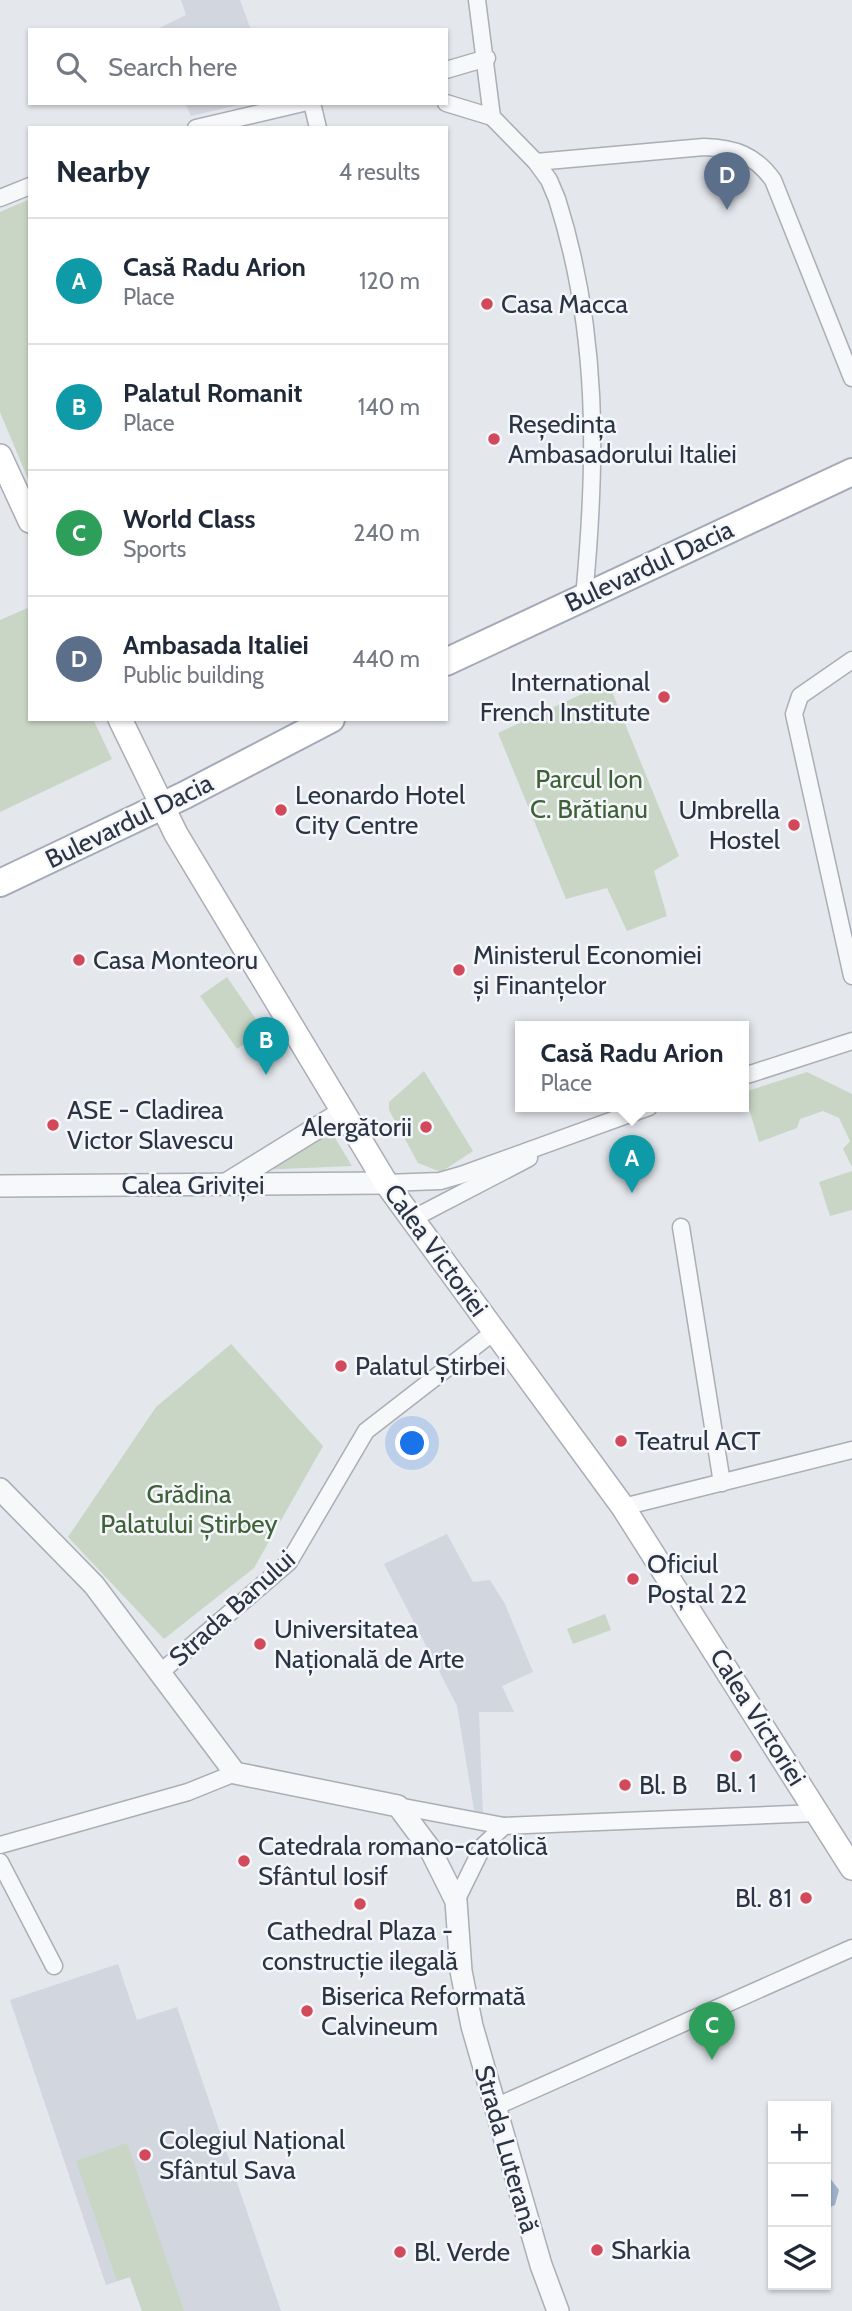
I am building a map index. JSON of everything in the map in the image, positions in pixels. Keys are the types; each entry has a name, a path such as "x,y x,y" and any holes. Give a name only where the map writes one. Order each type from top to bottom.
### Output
{"main road":[{"path":"0,456 28,517"},
{"name":"Bulevardul Dacia","path":"448,661 852,472"},
{"name":"Calea Victoriei","path":"121,721 160,807 386,1183 623,1507 852,1868"},
{"name":"Bulevardul Dacia","path":"0,883 160,807 327,721"}],"street":[{"path":"477,0 492,117"},
{"path":"448,70 486,58"},
{"path":"448,104 492,117 536,162 549,180 561,212 592,377 593,474 584,597"},
{"path":"205,126 294,105"},
{"path":"312,105 318,126"},
{"path":"536,162 674,148 730,148 749,156 763,166 774,180 852,378"},
{"path":"0,198 28,187"},
{"path":"852,660 800,696 794,714 852,976"},
{"path":"749,1074 852,1041"},
{"path":"226,1184 342,1112"},
{"path":"386,1183 440,1181 461,1175 634,1112"},
{"path":"412,1219 590,1127"},
{"name":"Calea Griviței","path":"0,1186 386,1183"},
{"path":"681,1227 722,1483"},
{"name":"Strada Banului","path":"162,1671 289,1562 366,1431 495,1331"},
{"path":"623,1507 852,1450"},
{"path":"0,1489 94,1585 162,1671 234,1773"},
{"path":"0,1845 188,1792 234,1773 504,1826 817,1813"},
{"name":"Strada Luterană","path":"398,1806 430,1849 456,1901 457,1939 467,2006 541,2265 558,2311"},
{"name":"Strada Luterană","path":"456,1901 483,1846 504,1826"},
{"path":"0,1862 54,1966"},
{"path":"495,2107 852,1948"}],"shaded area":[{"path":"181,0 240,0 250,28 159,28 186,15"},
{"path":"186,105 238,105 191,116"},
{"path":"447,1534 473,1582 490,1580 505,1604 533,1672 502,1686 514,1712 479,1712 483,1816 475,1816 457,1706 384,1564"},
{"name":"Colegiul Național Sfântul Sava","path":"118,1964 137,2020 177,2007 281,2311 142,2311 130,2277 106,2285 10,2000"}],"green space":[{"path":"28,200 28,479 0,412 0,212"},
{"path":"28,608 28,721 94,721 112,759 0,812 0,620"},
{"name":"Parcul Ion C. Brătianu","path":"608,682 679,856 654,871 667,916 627,931 607,888 566,899 498,733"},
{"path":"227,977 264,1031 237,1049 200,996"},
{"path":"424,1071 473,1151 441,1172 418,1163 389,1110 389,1102"},
{"path":"807,1072 852,1094 852,1167 843,1149 850,1141 839,1118 823,1111 800,1119 797,1128 759,1142 749,1109 749,1090"},
{"path":"329,1128 352,1166 259,1170"},
{"path":"852,1171 852,1210 830,1216 819,1182"},
{"name":"Grădina Palatului Știrbey","path":"231,1344 323,1446 254,1568 164,1639 68,1537 156,1407"},
{"path":"605,1614 611,1630 573,1644 567,1629"},
{"path":"127,2143 184,2311 142,2311 130,2277 117,2281 76,2161"}],"water":[{"path":"831,2180 839,2190 835,2205 831,2207"}],"place":[{"name":"Ambasada Italiei","path":"727,210"},
{"name":"Casa Macca","path":"487,304"},
{"name":"Reședința Ambasadorului Italiei","path":"494,439"},
{"name":"International French Institute","path":"664,697"},
{"name":"Leonardo Hotel City Centre","path":"281,810"},
{"name":"Umbrella Hostel","path":"794,825"},
{"name":"Casa Monteoru","path":"79,960"},
{"name":"Ministerul Economiei și Finanțelor","path":"459,970"},
{"name":"Palatul Romanit","path":"266,1075"},
{"name":"ASE - Cladirea Victor Slavescu","path":"53,1125"},
{"name":"Alergătorii","path":"426,1127"},
{"name":"Casă Radu Arion","path":"632,1193"},
{"name":"Palatul Știrbei","path":"341,1366"},
{"name":"Teatrul ACT","path":"621,1441"},
{"name":"Oficiul Poștal 22","path":"633,1579"},
{"name":"Universitatea Națională de Arte","path":"260,1644"},
{"name":"Bl. 1","path":"736,1756"},
{"name":"Bl. B","path":"625,1785"},
{"name":"Catedrala romano-catolică Sfântul Iosif","path":"244,1861"},
{"name":"Bl. 81","path":"806,1898"},
{"name":"Cathedral Plaza - construcție ilegală","path":"360,1904"},
{"name":"Biserica Reformată Calvineum","path":"307,2011"},
{"name":"World Class","path":"712,2060"},
{"name":"Colegiul Național Sfântul Sava","path":"145,2155"},
{"name":"Sharkia","path":"597,2250"},
{"name":"Bl. Verde","path":"400,2252"}]}
